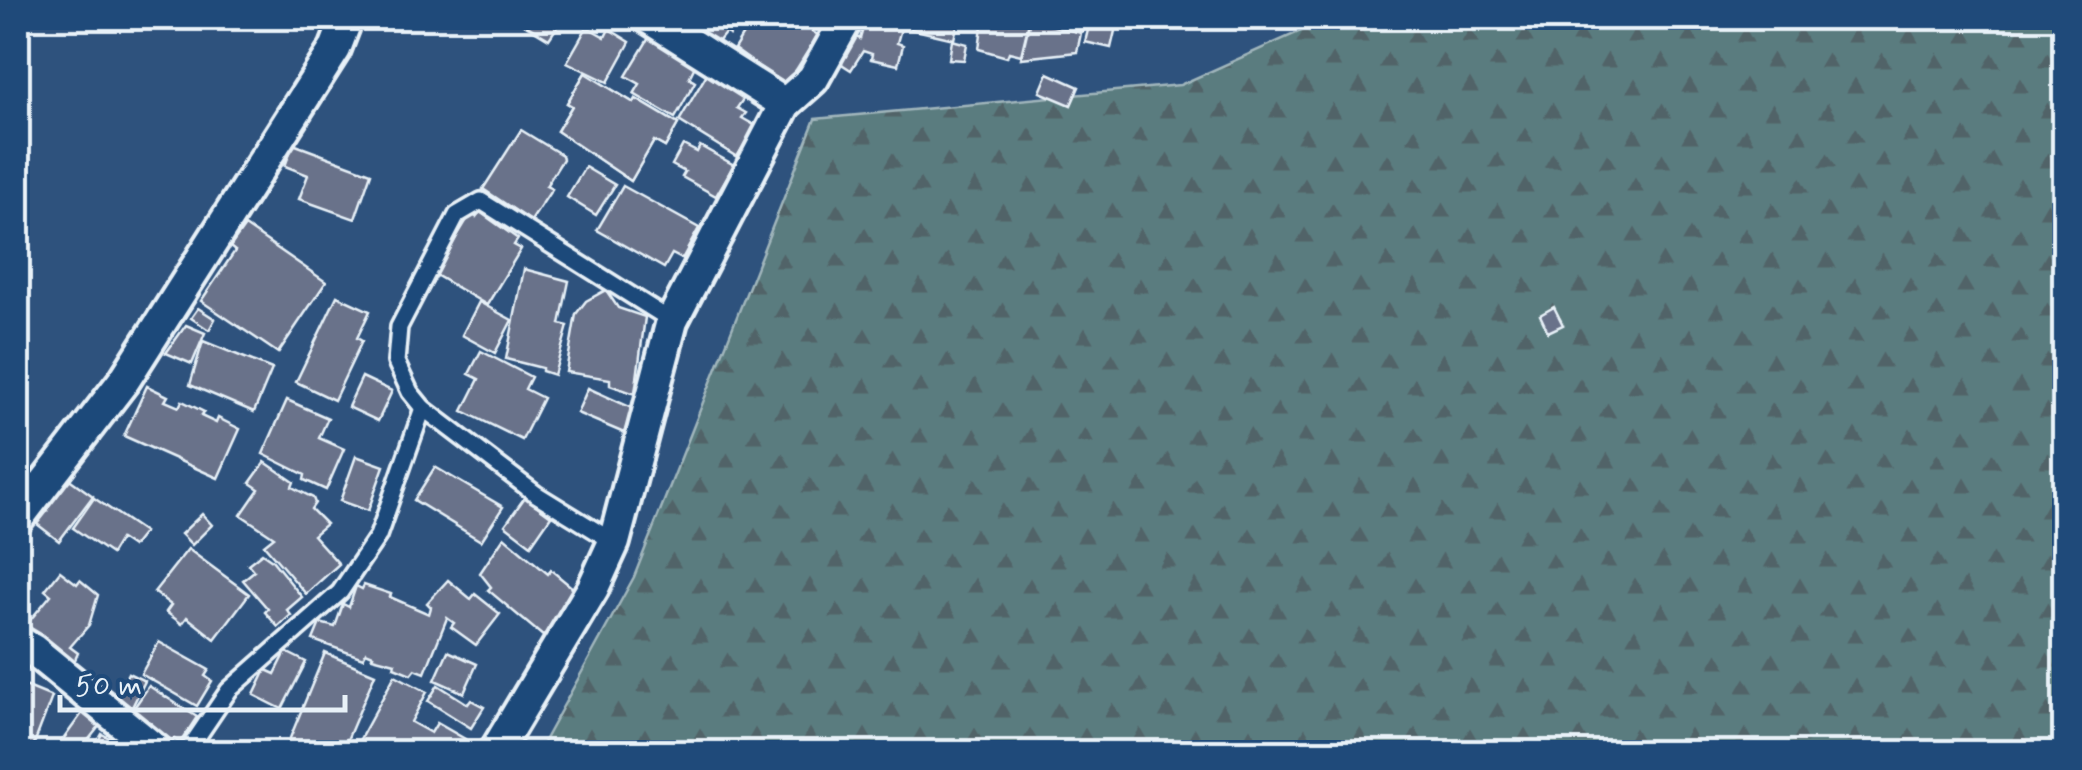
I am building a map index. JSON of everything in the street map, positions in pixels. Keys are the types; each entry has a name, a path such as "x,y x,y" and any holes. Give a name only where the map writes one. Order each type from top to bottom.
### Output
{"street":[{"path":"18,518 125,379 335,49 347,18"},
{"path":"649,18 784,104"},
{"path":"495,752 594,588 614,542 672,321 784,104 813,79 847,18"},
{"path":"18,641 158,752"}],"lane":[{"path":"614,542 536,494 423,408 410,392 396,362 399,327 458,215 481,201 672,321"},
{"path":"187,752 229,690 340,592 378,536 423,408"}],"green space":[{"path":"1330,18 2064,18 2064,752 538,752 634,577 815,119 1180,85"}],"building":[{"path":"514,18 563,18 549,39"},
{"path":"693,18 740,18 729,35 726,32 718,42 688,24"},
{"path":"753,18 792,18 818,35 786,86 734,49"},
{"path":"866,18 904,18 897,43 903,45 898,65 871,59 872,54 863,51 851,70 837,61 852,35 860,39"},
{"path":"914,18 959,18 954,39 911,29"},
{"path":"983,18 1030,18 1021,55 1009,52 1007,57 979,49"},
{"path":"1035,18 1087,18 1083,31"},
{"path":"1091,18 1118,18 1111,48 1085,42"},
{"path":"1030,20 1081,33 1077,52 1021,58"},
{"path":"587,27 605,37 609,29 630,42 608,82 567,62"},
{"path":"650,36 696,64 689,78 695,82 675,118 634,94 640,84 626,76"},
{"path":"952,40 967,44 964,60 949,59"},
{"path":"708,72 746,95 737,108 746,113 742,118 756,126 737,157 679,121"},
{"path":"585,73 678,124 665,147 654,141 631,181 557,131 572,106 567,103"},
{"path":"585,73 678,124 665,147 654,141 631,181 557,131 572,106 567,103"},
{"path":"1048,73 1079,87 1071,105 1040,92"},
{"path":"521,130 563,159 546,186 552,189 531,221 483,189"},
{"path":"293,144 371,173 355,219 299,199 308,175 285,166"},
{"path":"683,145 697,152 700,146 734,165 716,196 682,177 685,172 672,165"},
{"path":"585,167 615,185 596,215 567,197"},
{"path":"623,186 699,228 682,259 672,254 664,268 597,230"},
{"path":"480,212 518,239 514,245 521,249 487,305 434,274 471,213 476,217"},
{"path":"245,226 326,282 278,353 201,301 235,251 230,247"},
{"path":"524,269 569,281 560,324 568,326 554,375 506,359"},
{"path":"606,290 618,308 645,317 635,394 610,385 610,379 566,372 576,314 586,301"},
{"path":"337,296 370,311 357,338 362,341 334,400 296,382"},
{"path":"479,302 512,320 495,353 462,335"},
{"path":"1554,307 1563,325 1548,332 1540,315"},
{"path":"198,308 215,319 209,330 191,318"},
{"path":"186,325 205,333 192,364 166,353"},
{"path":"203,341 272,369 254,412 190,385"},
{"path":"481,351 531,377 525,389 543,398 522,440 463,411 479,379 469,374"},
{"path":"362,377 392,391 378,421 348,407"},
{"path":"147,386 168,396 165,401 179,407 182,401 204,412 201,416 216,423 218,418 240,429 218,478 124,436"},
{"path":"588,388 634,409 624,433 577,413"},
{"path":"287,400 328,418 319,438 344,449 326,490 263,454"},
{"path":"356,456 384,466 368,511 340,501"},
{"path":"265,462 294,482 292,487 313,498 311,509 326,524 313,535 339,564 306,594 264,545 274,537 241,515 259,489 250,483"},
{"path":"435,467 503,507 481,541 414,500"},
{"path":"68,478 93,496 59,541 37,524"},
{"path":"525,497 551,516 531,545 505,525"},
{"path":"94,498 144,532 132,547 120,539 111,554 73,528"},
{"path":"202,514 212,525 192,545 181,534"},
{"path":"504,537 548,574 551,570 580,594 544,637 488,590 491,587 480,573"},
{"path":"188,549 249,594 215,639 187,617 182,624 166,612 171,605 154,592"},
{"path":"262,553 302,597 287,610 291,615 278,627 243,580 254,571 248,564"},
{"path":"60,571 77,584 80,580 98,595 89,625 70,647 78,653 71,669 26,625 51,595 45,590"},
{"path":"448,580 471,599 475,594 500,614 476,645 451,627 454,623 447,618 425,673 415,669 411,674 366,652 363,658 313,640 320,623 335,627 343,604 349,607 356,586 391,594 390,597 429,614 431,607 427,603"},
{"path":"159,642 209,670 205,676 212,681 197,706 141,674"},
{"path":"448,651 477,664 464,693 435,680"},
{"path":"286,652 306,662 282,709 254,695 266,670 275,674"},
{"path":"325,653 375,674 342,752 306,752 288,743"},
{"path":"128,673 145,681 129,713 112,704"},
{"path":"395,675 427,692 411,722 431,733 437,723 465,739 458,752 353,752"},
{"path":"18,683 52,697 31,752 18,752"},
{"path":"438,685 468,704 471,700 484,707 471,728 428,701"},
{"path":"149,686 197,717 180,743 174,739 170,745 129,715"},
{"path":"83,712 101,724 79,752 63,752 57,748"},
{"path":"102,734 131,750 130,752 92,752"}]}
